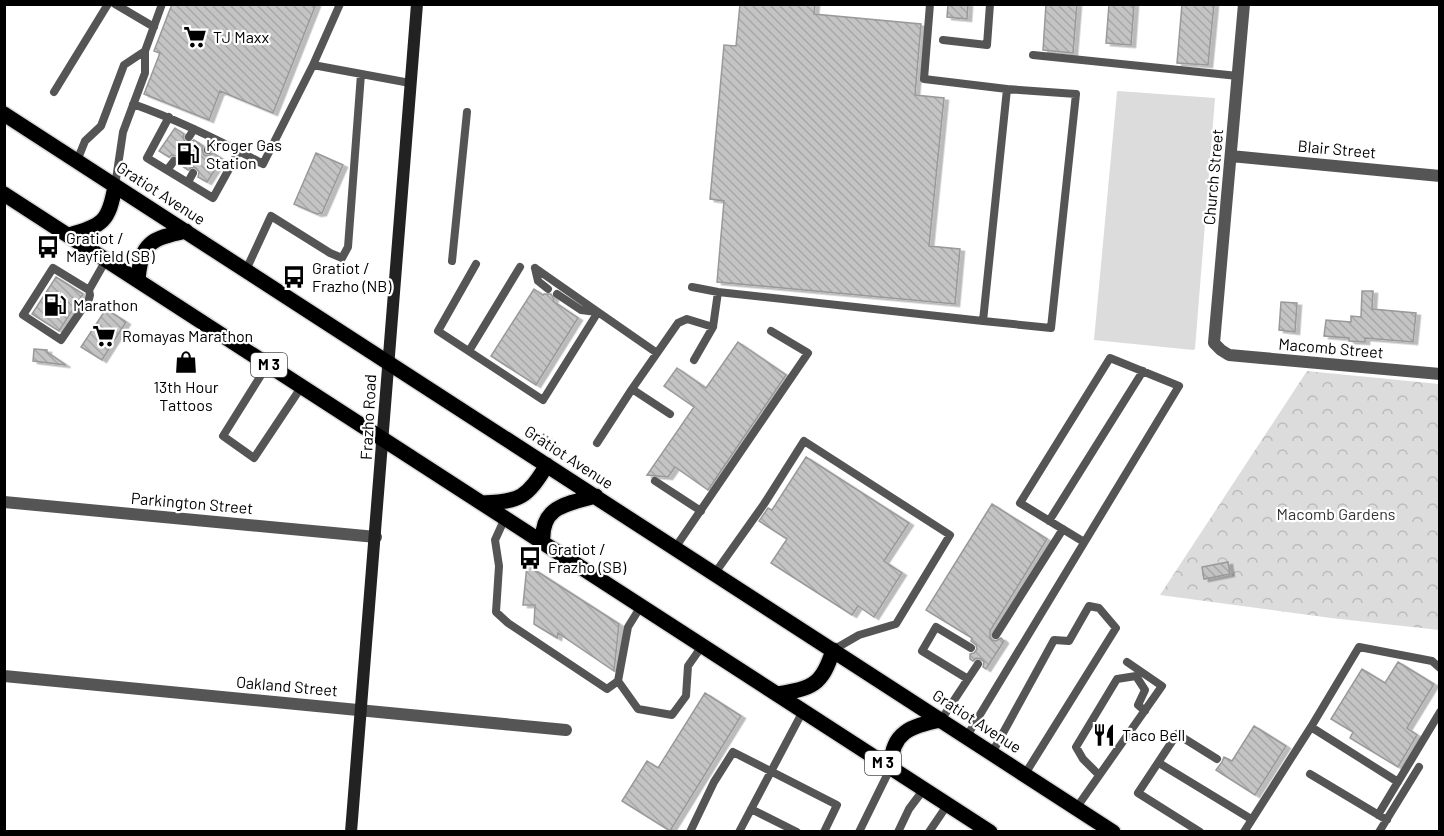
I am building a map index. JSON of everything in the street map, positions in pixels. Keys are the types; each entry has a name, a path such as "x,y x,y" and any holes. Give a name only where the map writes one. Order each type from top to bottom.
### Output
{"main road":[{"name":"Gratiot Avenue","path":"4,114 1113,831"},
{"path":"69,236 90,230 105,219 110,210 115,186"},
{"name":"M 3","path":"4,194 948,804 980,829"},
{"path":"138,280 140,259 150,244 157,238 186,231"},
{"path":"482,503 500,502 522,496 536,484 547,465"},
{"path":"543,543 544,525 552,513 569,503 596,496"},
{"path":"777,694 808,687 821,678 833,650"},
{"path":"891,767 893,749 903,733 912,727 941,720"}],"street":[{"name":"Frazho Road","path":"351,831 417,4"},
{"name":"Church Street","path":"1221,350 1214,343 1244,4"},
{"name":"Blair Street","path":"1231,156 1440,176"},
{"name":"Macomb Street","path":"1221,350 1229,355 1440,374"},
{"name":"Parkington Street","path":"4,502 376,537"},
{"name":"Oakland Street","path":"4,676 566,730"}],"lane":[{"path":"54,92 108,4"},
{"path":"115,4 154,27"},
{"path":"115,186 123,132 145,73 145,51 162,4"},
{"path":"133,104 194,129 263,164 313,65 340,4"},
{"path":"692,287 718,292 1051,328 1076,94 1007,89 924,79 930,4"},
{"path":"943,40 987,45 990,4"},
{"path":"77,161 85,141 101,126 124,65 145,51"},
{"path":"1033,56 1238,76"},
{"path":"313,65 410,83"},
{"path":"246,270 271,216 342,258 348,247 361,74"},
{"path":"983,321 1007,89"},
{"path":"452,261 466,112"},
{"path":"168,117 147,158 213,198 239,151"},
{"path":"189,137 194,129"},
{"path":"208,150 215,139"},
{"path":"167,170 174,161"},
{"path":"188,183 193,173"},
{"path":"89,290 53,268 36,302 23,315 61,340 68,323 89,299 89,290 106,260"},
{"path":"476,264 438,331 543,400 598,312"},
{"path":"469,351 520,267"},
{"path":"548,288 538,281 535,268 657,354"},
{"path":"694,360 713,327 718,292"},
{"path":"557,294 581,310 598,312"},
{"path":"597,443 678,323 687,319 713,327"},
{"path":"675,548 808,353 771,331"},
{"path":"967,736 1179,386 1110,357 1020,503 1084,542"},
{"path":"268,364 223,436 254,458 302,386"},
{"path":"1049,521 1143,371"},
{"path":"632,389 670,414"},
{"path":"715,573 764,504 804,441 950,535 896,624 858,634 833,650"},
{"path":"655,481 701,511"},
{"path":"505,518 495,540 499,566 496,612 508,623 608,689 618,681 628,627 640,606"},
{"path":"996,635 1063,529"},
{"path":"992,753 1054,640 1069,641 1089,606 1098,608 1116,628 1025,774"},
{"path":"969,680 922,651 936,627 970,648"},
{"path":"618,681 638,709 672,715 686,696 688,666 702,646"},
{"path":"1244,831 1359,647 1432,661 1440,668"},
{"path":"1077,807 1162,686 1127,662"},
{"path":"941,720 978,664"},
{"path":"1099,775 1083,759 1076,747 1117,680 1136,676 1145,690 1138,705 1145,711"},
{"path":"739,831 803,711"},
{"path":"1378,815 1440,712"},
{"path":"1311,727 1398,783"},
{"path":"1200,831 1138,793 1177,734 1217,759"},
{"path":"690,831 714,782 733,752 837,805 824,831"},
{"path":"1159,763 1251,819"},
{"path":"859,831 891,767"},
{"path":"1379,831 1419,767"},
{"path":"1310,774 1386,820"},
{"path":"898,831 909,809 924,789"},
{"path":"929,831 948,804"},
{"path":"750,809 797,831"}],"path":[{"path":"543,434 556,442"}],"green space":[{"path":"1118,91 1215,98 1195,349 1193,350 1094,340"},
{"name":"Macomb Gardens","path":"1307,371 1439,384 1439,630 1160,595"}],"building":[{"path":"172,4 316,4 273,113 220,91 209,120 144,94 160,53 154,51"},
{"path":"740,4 815,4 814,14 921,24 915,95 944,98 929,246 960,249 955,304 717,282 724,201 710,199 724,45 736,46"},
{"path":"948,4 968,4 967,19 947,17"},
{"path":"1046,4 1077,4 1073,53 1043,50"},
{"path":"1109,4 1134,4 1131,45 1106,43"},
{"path":"1182,4 1214,4 1208,65 1177,63"},
{"path":"175,128 184,134 185,142 189,143 194,140 203,146 204,155 208,156 213,153 222,159 207,182 198,177 199,172 196,168 192,167 188,170 179,164 180,159 177,156 169,157 159,151"},
{"path":"316,153 343,165 322,213 317,214 294,204"},
{"path":"56,277 83,294 59,331 32,314"},
{"path":"534,289 543,295 551,294 553,301 578,318 536,385 491,356"},
{"path":"1362,291 1373,291 1372,309 1416,313 1413,342 1365,338 1365,342 1349,341 1349,338 1324,336 1326,320 1351,322 1351,316 1361,317"},
{"path":"1281,302 1297,303 1295,332 1279,330"},
{"path":"106,309 126,322 102,360 81,347"},
{"path":"738,342 786,375 708,490 675,467 668,477 647,475 694,407 664,386 677,368 706,388"},
{"path":"34,349 47,350 66,365 33,361"},
{"path":"806,457 909,523 884,561 902,573 874,617 858,606 852,615 771,563 787,539 759,521 768,508 772,510"},
{"path":"992,504 1047,539 990,631 992,640 996,641 1001,638 1004,641 986,669 981,659 976,658 973,661 970,659 970,654 977,649 971,641 972,638 926,610"},
{"path":"1228,562 1230,574 1204,579 1202,567"},
{"path":"527,565 619,624 614,671 558,633 557,638 534,624 535,605 523,605"},
{"path":"1398,662 1434,684 1407,728 1417,735 1398,767 1350,738 1353,732 1331,719 1362,669 1385,683"},
{"path":"705,693 741,716 670,831 622,801 647,761 658,768"},
{"path":"1254,726 1286,746 1255,795 1216,770 1224,757 1232,761"}],"place":[{"name":"TJ Maxx","path":"195,37"},
{"name":"Kroger Gas Station","path":"188,154"},
{"name":"Gratiot / Mayfield (SB)","path":"48,247"},
{"name":"Gratiot / Frazho (NB)","path":"294,277"},
{"name":"Marathon","path":"55,305"},
{"name":"Romayas Marathon","path":"104,336"},
{"name":"13th Hour Tattoos","path":"186,362"},
{"name":"Gratiot / Frazho (SB)","path":"530,558"},
{"name":"Taco Bell","path":"1104,735"}]}
